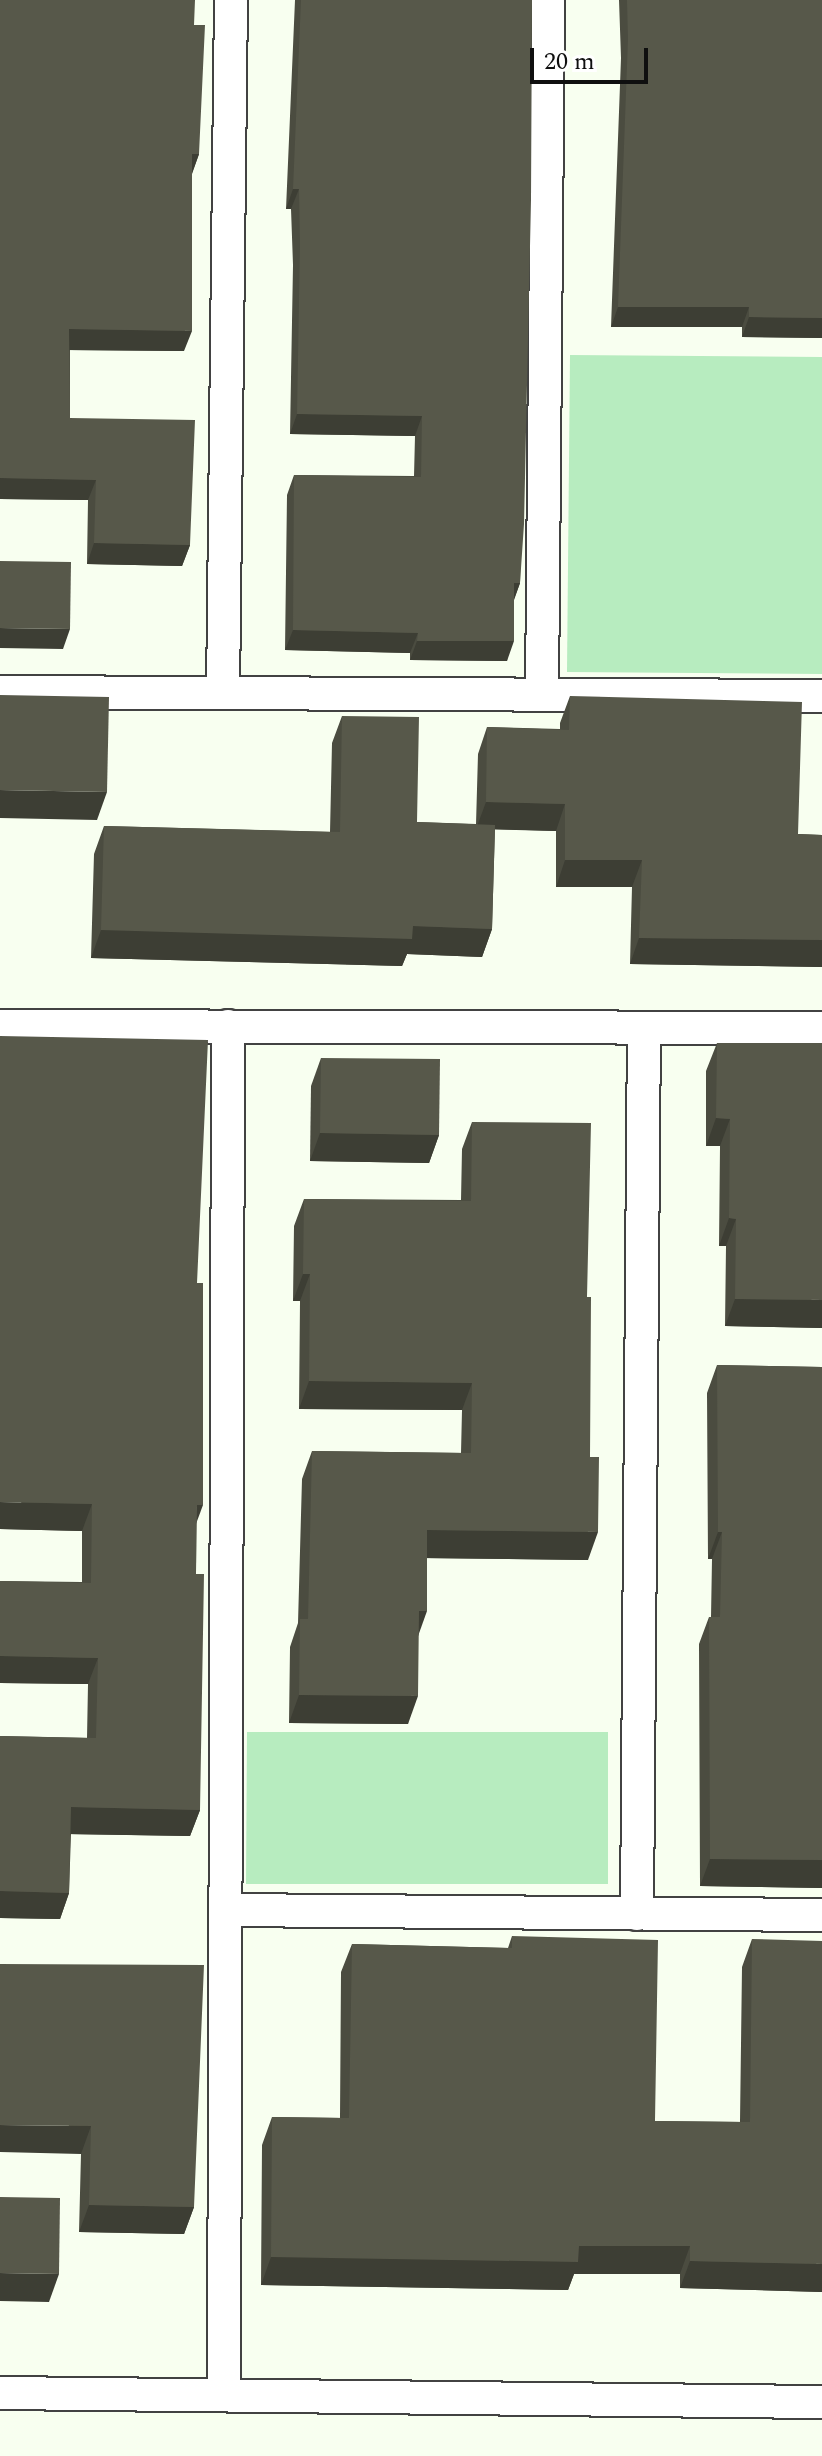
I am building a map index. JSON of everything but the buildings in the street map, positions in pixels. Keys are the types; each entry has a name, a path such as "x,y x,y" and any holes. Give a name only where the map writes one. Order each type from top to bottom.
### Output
{"street":[{"path":"223,693 231,0"},
{"path":"542,694 548,0"},
{"path":"0,692 822,696"},
{"path":"0,1026 822,1028"},
{"path":"224,2395 228,1026"},
{"path":"637,1914 644,1028"},
{"path":"225,1910 822,1915"},
{"path":"0,2393 822,2402"}],"green space":[{"path":"570,355 822,357 822,674 567,672"},
{"path":"247,1732 608,1732 608,1884 246,1884"}]}
